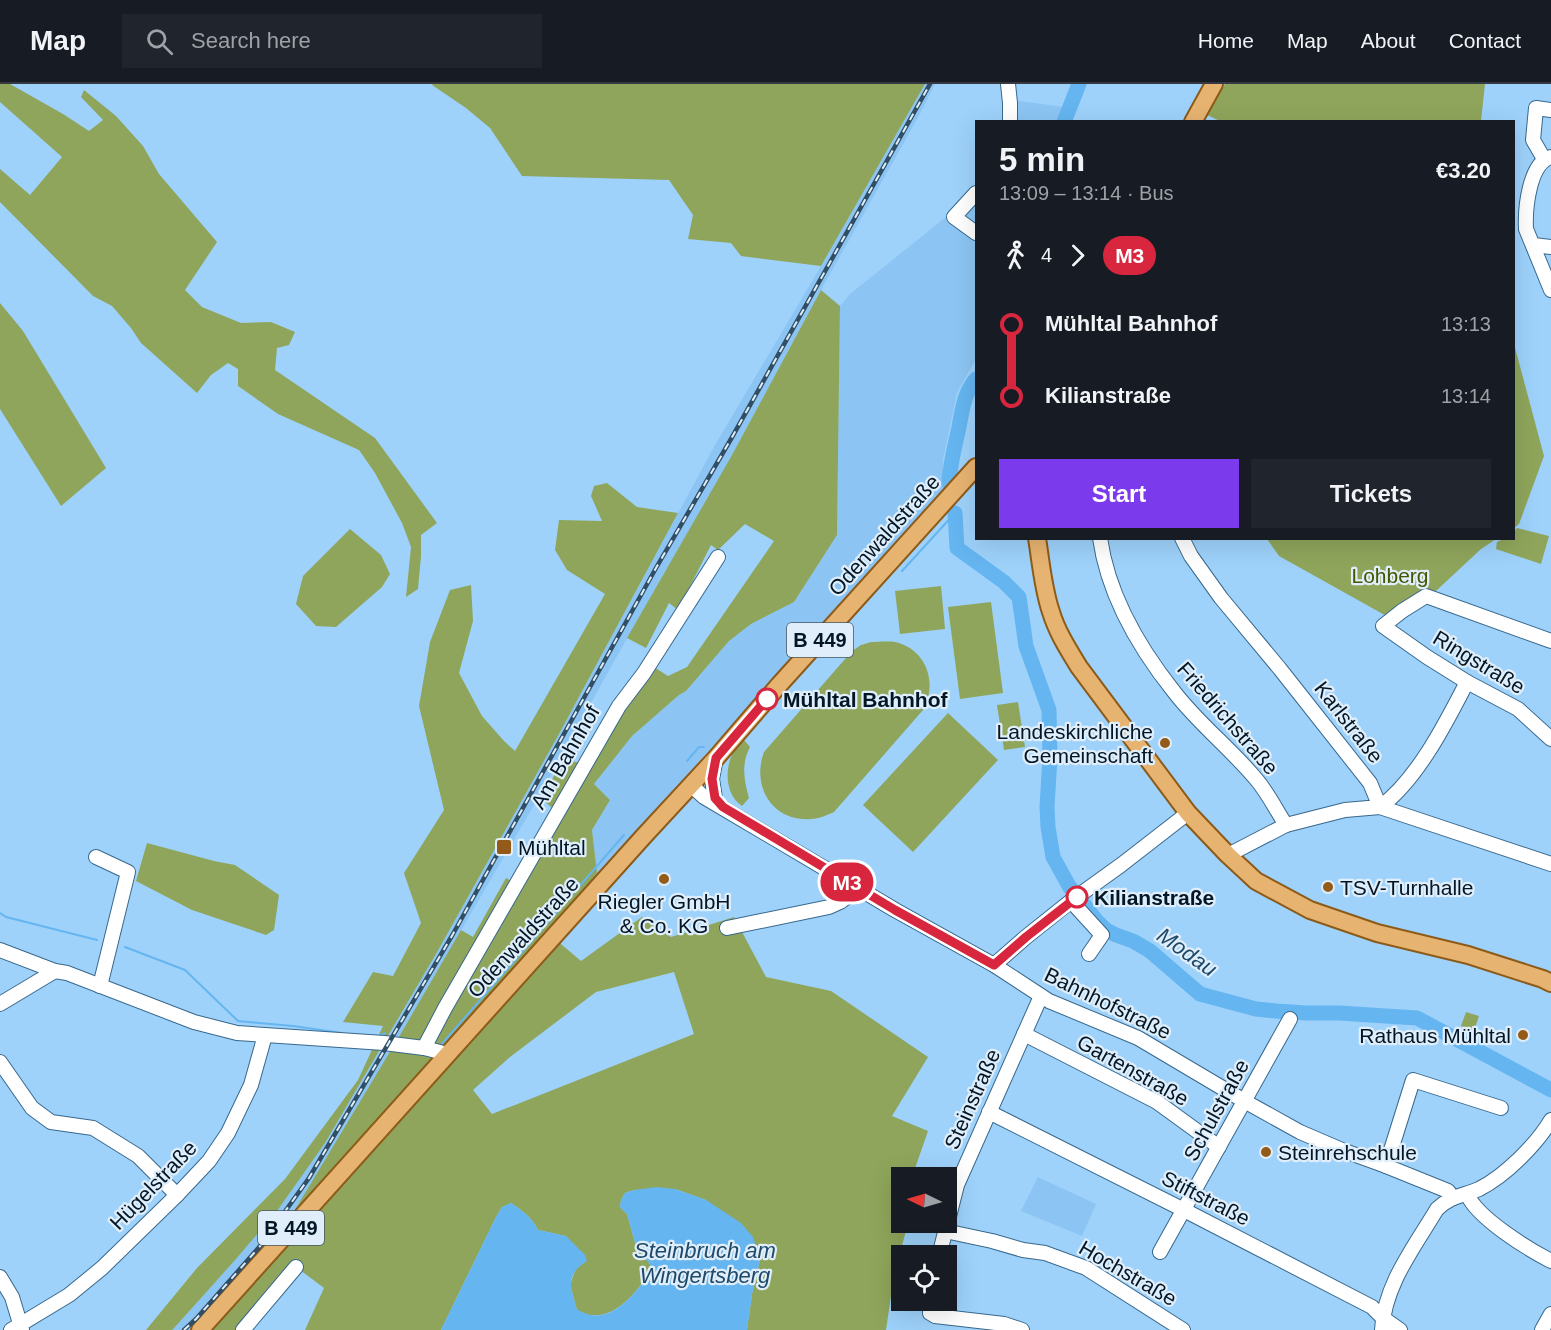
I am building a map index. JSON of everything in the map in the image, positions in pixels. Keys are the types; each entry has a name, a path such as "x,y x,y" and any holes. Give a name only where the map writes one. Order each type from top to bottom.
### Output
{"main road":[{"path":"1194,120 1214,84"},
{"name":"Odenwaldstraße","path":"200,1330 975,468"},
{"path":"1038,540 1041,570 1050,612 1065,645 1079,667 1188,813 1256,881 1310,910 1377,933 1468,955 1551,983"}],"street":[{"path":"1008,84 1010,120"},
{"path":"1551,110 1536,108 1533,140 1548,158 1534,173 1526,220 1526,229 1551,290"},
{"path":"975,194 954,217 975,232"},
{"path":"1534,245 1551,247"},
{"name":"Friedrichstraße","path":"1100,540 1112,588 1142,647 1175,693 1257,780 1286,825"},
{"name":"Karlstraße","path":"1183,540 1191,556 1221,598 1370,783 1380,807"},
{"name":"Am Bahnhof","path":"424,1048 618,706 644,673 718,556"},
{"name":"Ringstraße","path":"1551,641 1426,596 1383,626 1467,682 1518,709 1551,739"},
{"path":"1380,807 1393,798 1418,766 1449,718 1467,682"},
{"path":"716,758 712,779 719,803"},
{"name":"Bahnhofstraße","path":"691,785 704,796 994,965 1049,1001 1138,1038 1300,1132 1448,1191 1453,1198"},
{"path":"1228,855 1286,825 1345,810 1380,807 1551,864"},
{"path":"994,965 1071,901 1188,813"},
{"path":"96,857 128,872 100,986"},
{"path":"727,928 830,907 859,888"},
{"path":"1071,901 1102,935 1089,954"},
{"path":"0,950 194,1022 237,1033 368,1041 424,1048 446,1057"},
{"path":"0,1004 55,971"},
{"name":"Steinstraße","path":"957,1185 1041,996"},
{"name":"Schulstraße","path":"1160,1252 1290,1019"},
{"name":"Gartenstraße","path":"1024,1034 1156,1102 1220,1147"},
{"name":"Hügelstraße","path":"18,1328 69,1295 102,1268 209,1161 228,1133 251,1085 265,1035"},
{"path":"0,1062 32,1108 51,1122 93,1128 138,1156 177,1195"},
{"path":"1386,1166 1413,1080 1501,1108"},
{"name":"Stiftstraße","path":"989,1112 1184,1210 1371,1308 1382,1324 1400,1330"},
{"path":"1382,1324 1399,1272 1437,1209 1445,1201 1481,1188 1495,1179 1539,1137 1551,1120"},
{"path":"1467,1194 1474,1206 1490,1220 1513,1238 1551,1261"},
{"name":"Hochstraße","path":"954,1233 1023,1250 1046,1253 1086,1268 1183,1330"},
{"path":"243,1330 296,1266"},
{"path":"0,1277 12,1297 18,1328"},
{"path":"932,1311 934,1316 1004,1324 1022,1330"},
{"path":"1542,1330 1551,1314"}],"shaded area":[{"path":"925,84 935,84 732,455 540,795 290,1218 190,1330 172,1330 236,1259 325,1143 436,954 559,734 715,445"},
{"path":"1005,99 1064,107 1059,120 1006,120"},
{"path":"975,185 975,361 957,392 943,460 943,493 597,873 592,830 610,800 594,784 632,736 686,691 729,641 751,624 794,602 837,535 840,306 850,294 951,213"},
{"path":"1038,1177 1096,1204 1082,1236 1021,1211"}],"green space":[{"path":"0,84 10,84 89,131 103,120 81,97 84,90 116,116 143,146 159,174 217,242 185,290 202,307 241,323 271,322 295,332 289,345 277,348 275,370 375,438 437,523 421,535 418,589 406,597 411,547 402,523 375,473 359,450 278,414 238,386 238,369 228,363 211,375 197,393 141,343 112,306 93,296 0,202 0,169 30,195 62,157 0,102"},
{"path":"433,84 925,84 821,266 741,256 731,243 688,239 693,215 669,180 522,176 490,128"},
{"path":"1225,84 1485,84 1481,120 1218,120 1205,114"},
{"path":"821,290 840,306 837,535 794,602 751,624 729,641 686,691 632,736 594,784 610,800 592,830 597,873 548,933 581,961 642,917 671,937 734,917 766,977 831,991 928,1057 892,1116 928,1131 915,1167 891,1167 891,1233 905,1233 902,1245 891,1245 891,1296 886,1330 747,1330 760,1260 706,1200 675,1189 634,1190 625,1193 620,1207 627,1214 636,1246 652,1267 642,1284 628,1300 601,1315 589,1315 577,1310 570,1285 576,1268 566,1236 538,1230 527,1215 511,1203 502,1207 496,1217 441,1330 305,1330 324,1288 296,1267 243,1330 190,1330 290,1218 461,930 473,937 506,878 521,886 561,816 542,799 562,760 590,764 654,667 668,676 687,667 774,541 745,524 718,550 711,545 678,610 669,603 646,648 627,638 732,455","holes":["674,972 694,1034 492,1114 473,1090 510,1057 596,992"]},
{"path":"0,303 23,331 106,468 61,506 0,409"},
{"path":"1515,348 1544,456 1519,524 1515,527"},
{"path":"607,483 637,507 678,513 559,734 436,954 325,1143 277,1211 175,1327 172,1330 146,1330 197,1268 285,1179 358,1080 383,1026 343,1022 373,972 393,976 421,923 404,873 444,810 419,706 430,642 450,590 471,585 473,621 459,673 482,716 515,751 605,594 567,570 555,550 559,520 602,521 591,496 594,486"},
{"path":"1517,528 1549,536 1541,564 1496,549 1497,542 1501,540 1515,540"},
{"path":"350,529 381,555 390,574 382,587 336,627 316,626 296,604 303,576"},
{"name":"Lohberg","path":"1268,540 1494,540 1481,549 1437,590 1390,618 1279,556"},
{"path":"941,586 945,629 900,634 895,591"},
{"path":"991,602 1003,693 960,699 948,607"},
{"path":"871,642 895,642 915,652 922,660 929,679 927,700 923,710 834,812 811,819 786,815 768,800 763,789 761,765 764,752 852,651"},
{"path":"1018,702 1025,747 1004,750 997,705"},
{"path":"948,713 998,760 913,852 863,805"},
{"path":"744,740 750,747 745,760 744,772 749,798 742,806 736,801 729,788 728,773 734,751"},
{"path":"147,843 235,865 279,895 274,930 266,935 192,910 136,881"},
{"path":"1466,1012 1479,1016 1474,1031 1461,1026"}],"water":[{"name":"Steinbruch am Wingertsberg","path":"657,1187 675,1189 706,1200 741,1223 753,1237 760,1260 747,1330 441,1330 496,1217 502,1207 511,1203 527,1215 538,1230 566,1236 585,1255 587,1261 575,1272 571,1282 577,1310 589,1315 601,1315 619,1307 642,1284 652,1267 636,1246 627,1214 620,1207 621,1200 625,1193"}],"waterway":[{"name":"Modau","path":"1065,120 1079,84"},
{"name":"Modau","path":"949,483 952,457 964,404 968,391 975,380"},
{"path":"902,571 955,513"},
{"name":"Modau","path":"955,513 957,548 1004,582 1019,597 1026,646 1049,710 1050,757 1047,807 1053,857 1069,886 1106,930 1150,951 1200,994 1256,1009 1417,1018 1551,1090"},
{"path":"687,761 699,747 704,747"},
{"path":"441,1045 624,835"},
{"path":"0,913 6,917 97,940"},
{"path":"125,947 185,970 238,1021 342,1033"},
{"path":"377,1037 385,1033"}],"railway":[{"path":"184,1330 261,1245 309,1178 453,934 656,568 930,84"}],"bus line":[{"name":"M3","path":"767,699 716,758 712,779 715,798 723,807 895,910 994,965 1077,897"}],"place":[{"name":"Mühltal Bahnhof","path":"767,699"},
{"name":"Landeskirchliche Gemeinschaft","path":"1165,743"},
{"name":"Mühltal","path":"504,847"},
{"name":"Riegler GmbH & Co. KG","path":"664,879"},
{"name":"TSV-Turnhalle","path":"1328,887"},
{"name":"Kilianstraße","path":"1077,897"},
{"name":"Rathaus Mühltal","path":"1523,1035"},
{"name":"Steinrehschule","path":"1266,1152"}]}
